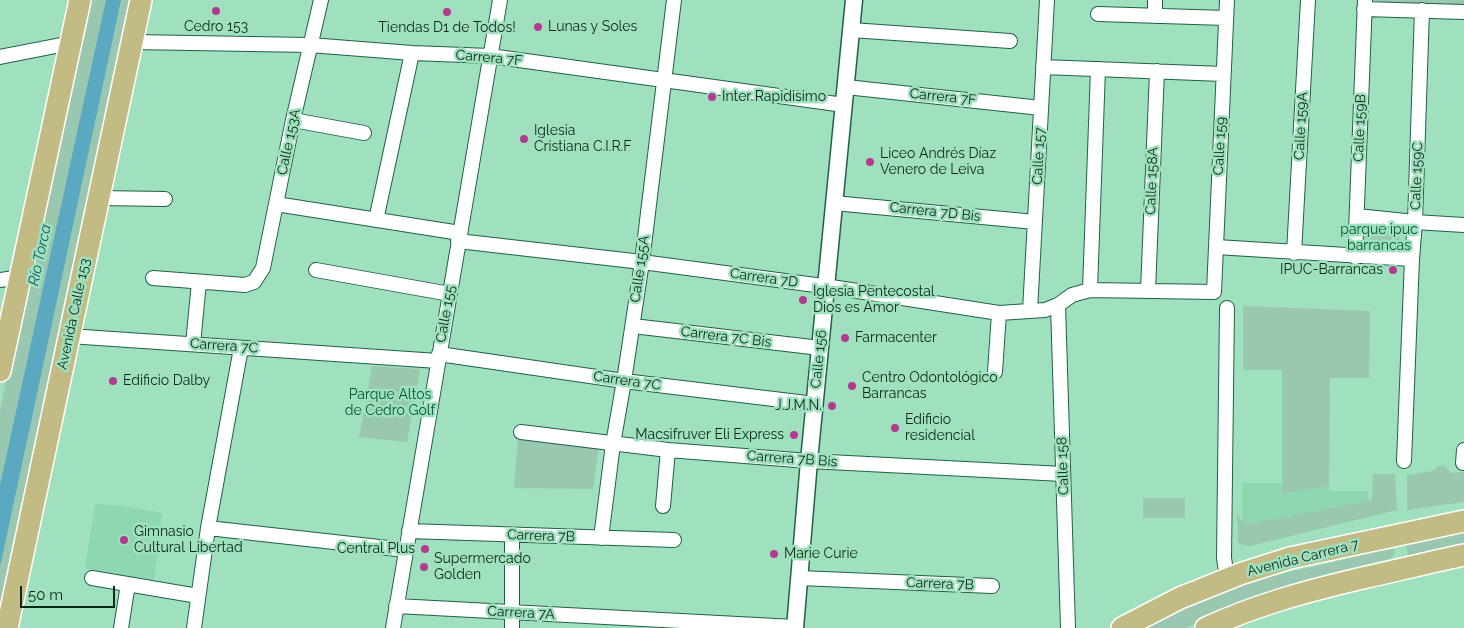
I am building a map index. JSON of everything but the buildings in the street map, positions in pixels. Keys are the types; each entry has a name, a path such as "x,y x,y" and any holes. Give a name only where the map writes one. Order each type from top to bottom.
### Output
{"main road":[{"path":"0,372 10,279 71,43 80,0"},
{"name":"Avenida Calle 153","path":"7,628 141,0"},
{"name":"Avenida Carrera 7","path":"1122,628 1180,598 1227,578 1290,558 1464,521"},
{"path":"1359,579 1386,567 1398,559 1401,554 1396,545 1389,540 1382,539"},
{"path":"1206,628 1246,610 1273,601 1359,579 1464,556"}],"street":[{"name":"Calle 153A","path":"198,282 245,285 254,282 263,268 293,120 321,0"},
{"name":"Calle 155","path":"393,628 500,0"},
{"name":"Calle 155A","path":"601,538 613,444 642,262 674,0"},
{"name":"Calle 156","path":"795,627 809,461 854,0"},
{"name":"Calle 157","path":"1030,311 1047,0"},
{"path":"1155,0 1155,16"},
{"name":"Calle 159","path":"1214,292 1227,0"},
{"name":"Calle 159A","path":"1294,253 1308,0"},
{"path":"1365,4 1464,12"},
{"name":"Calle 159B","path":"1354,256 1365,4"},
{"name":"Calle 159C","path":"1404,462 1422,10"},
{"path":"1098,14 1226,18"},
{"path":"851,30 1010,41"},
{"name":"Carrera 7F","path":"132,42 310,45 412,53 490,56 844,105"},
{"path":"0,58 71,43"},
{"path":"376,220 412,53"},
{"path":"1043,67 1224,74"},
{"path":"1090,290 1098,69"},
{"name":"Calle 158A","path":"1148,291 1156,71"},
{"name":"Carrera 7F","path":"846,87 1041,108"},
{"path":"293,120 364,133"},
{"path":"99,198 165,199"},
{"name":"Carrera 7D Bis","path":"834,203 1035,222"},
{"name":"Carrera 7D","path":"276,204 376,220 459,237 827,286 999,313 1045,310 1058,305 1072,295 1090,290 1214,292"},
{"path":"1357,216 1415,222 1464,224"},
{"path":"1216,247 1412,259"},
{"path":"316,270 450,294"},
{"path":"153,278 198,282 193,344"},
{"name":"Calle 158","path":"1058,305 1068,628"},
{"path":"1227,308 1224,558 1227,578"},
{"path":"995,372 999,313"},
{"name":"Carrera 7C Bis","path":"633,326 820,348"},
{"name":"Carrera 7C","path":"69,336 241,348 439,358 815,404"},
{"path":"194,628 208,528 241,348"},
{"name":"Carrera 7B Bis","path":"521,432 668,450 809,461 1063,474"},
{"path":"663,506 668,450"},
{"path":"1464,450 1464,463"},
{"path":"208,528 406,550"},
{"name":"Carrera 7B","path":"409,531 674,540"},
{"path":"512,535 512,628"},
{"path":"92,578 198,596"},
{"name":"Carrera 7B","path":"799,578 992,586"},
{"path":"121,628 128,584"},
{"name":"Carrera 7A","path":"396,606 512,612 567,622 795,627"}],"shaded area":[{"path":"1242,483 1282,483 1282,494 1329,486 1329,491 1368,491 1369,501 1248,524 1242,520"},
{"name":"Gimnasio Cultural Libertad","path":"95,504 124,506 162,513 154,581 85,568"}],"green space":[{"path":"86,0 134,0 0,627 0,411"},
{"path":"1373,0 1464,0 1464,6 1373,4"},
{"name":"parque ipuc barrancas","path":"1360,220 1400,221 1399,256 1359,256"},
{"path":"1243,306 1370,311 1369,378 1330,378 1329,486 1282,494 1282,370 1243,370"},
{"name":"Parque Altos de Cedro Golf","path":"372,366 420,369 407,442 359,437"},
{"path":"518,437 599,446 593,489 514,488"},
{"path":"1444,465 1451,473 1464,472 1464,502 1407,510 1407,475 1432,471"},
{"path":"1373,474 1395,474 1397,510 1250,546 1242,545 1238,542 1237,511 1240,519 1248,524 1372,500"},
{"path":"1143,498 1185,498 1185,518 1143,518"},
{"path":"1464,531 1464,549 1408,560 1405,543"},
{"path":"1392,547 1395,552 1392,558 1309,579 1255,598 1185,628 1142,628 1191,603 1263,578"}],"water":[{"path":"106,0 121,0 0,567 0,485"}],"place":[{"name":"Cedro 153","path":"216,11"},
{"name":"Tiendas D1 de Todos!","path":"447,12"},
{"name":"Lunas y Soles","path":"538,27"},
{"name":"Inter Rapidisimo","path":"712,97"},
{"name":"Iglesia Cristiana C.I.R.F","path":"524,139"},
{"name":"Liceo Andrés Díaz Venero de Leiva","path":"870,162"},
{"name":"IPUC-Barrancas","path":"1393,270"},
{"name":"Iglesia Pentecostal Dios es Amor","path":"803,300"},
{"name":"Farmacenter","path":"845,338"},
{"name":"Edificio Dalby","path":"113,381"},
{"name":"Centro Odontológico Barrancas","path":"852,386"},
{"name":"J.J.M.N.","path":"832,406"},
{"name":"Edificio residencial","path":"895,428"},
{"name":"Macsifruver Eli Express","path":"794,435"},
{"name":"Gimnasio Cultural Libertad","path":"124,540"},
{"name":"Central Plus","path":"425,549"},
{"name":"Marie Curie","path":"774,554"},
{"name":"Supermercado Golden","path":"424,567"}],"water label":[{"name":"Río Torca","path":"40,255"}]}
